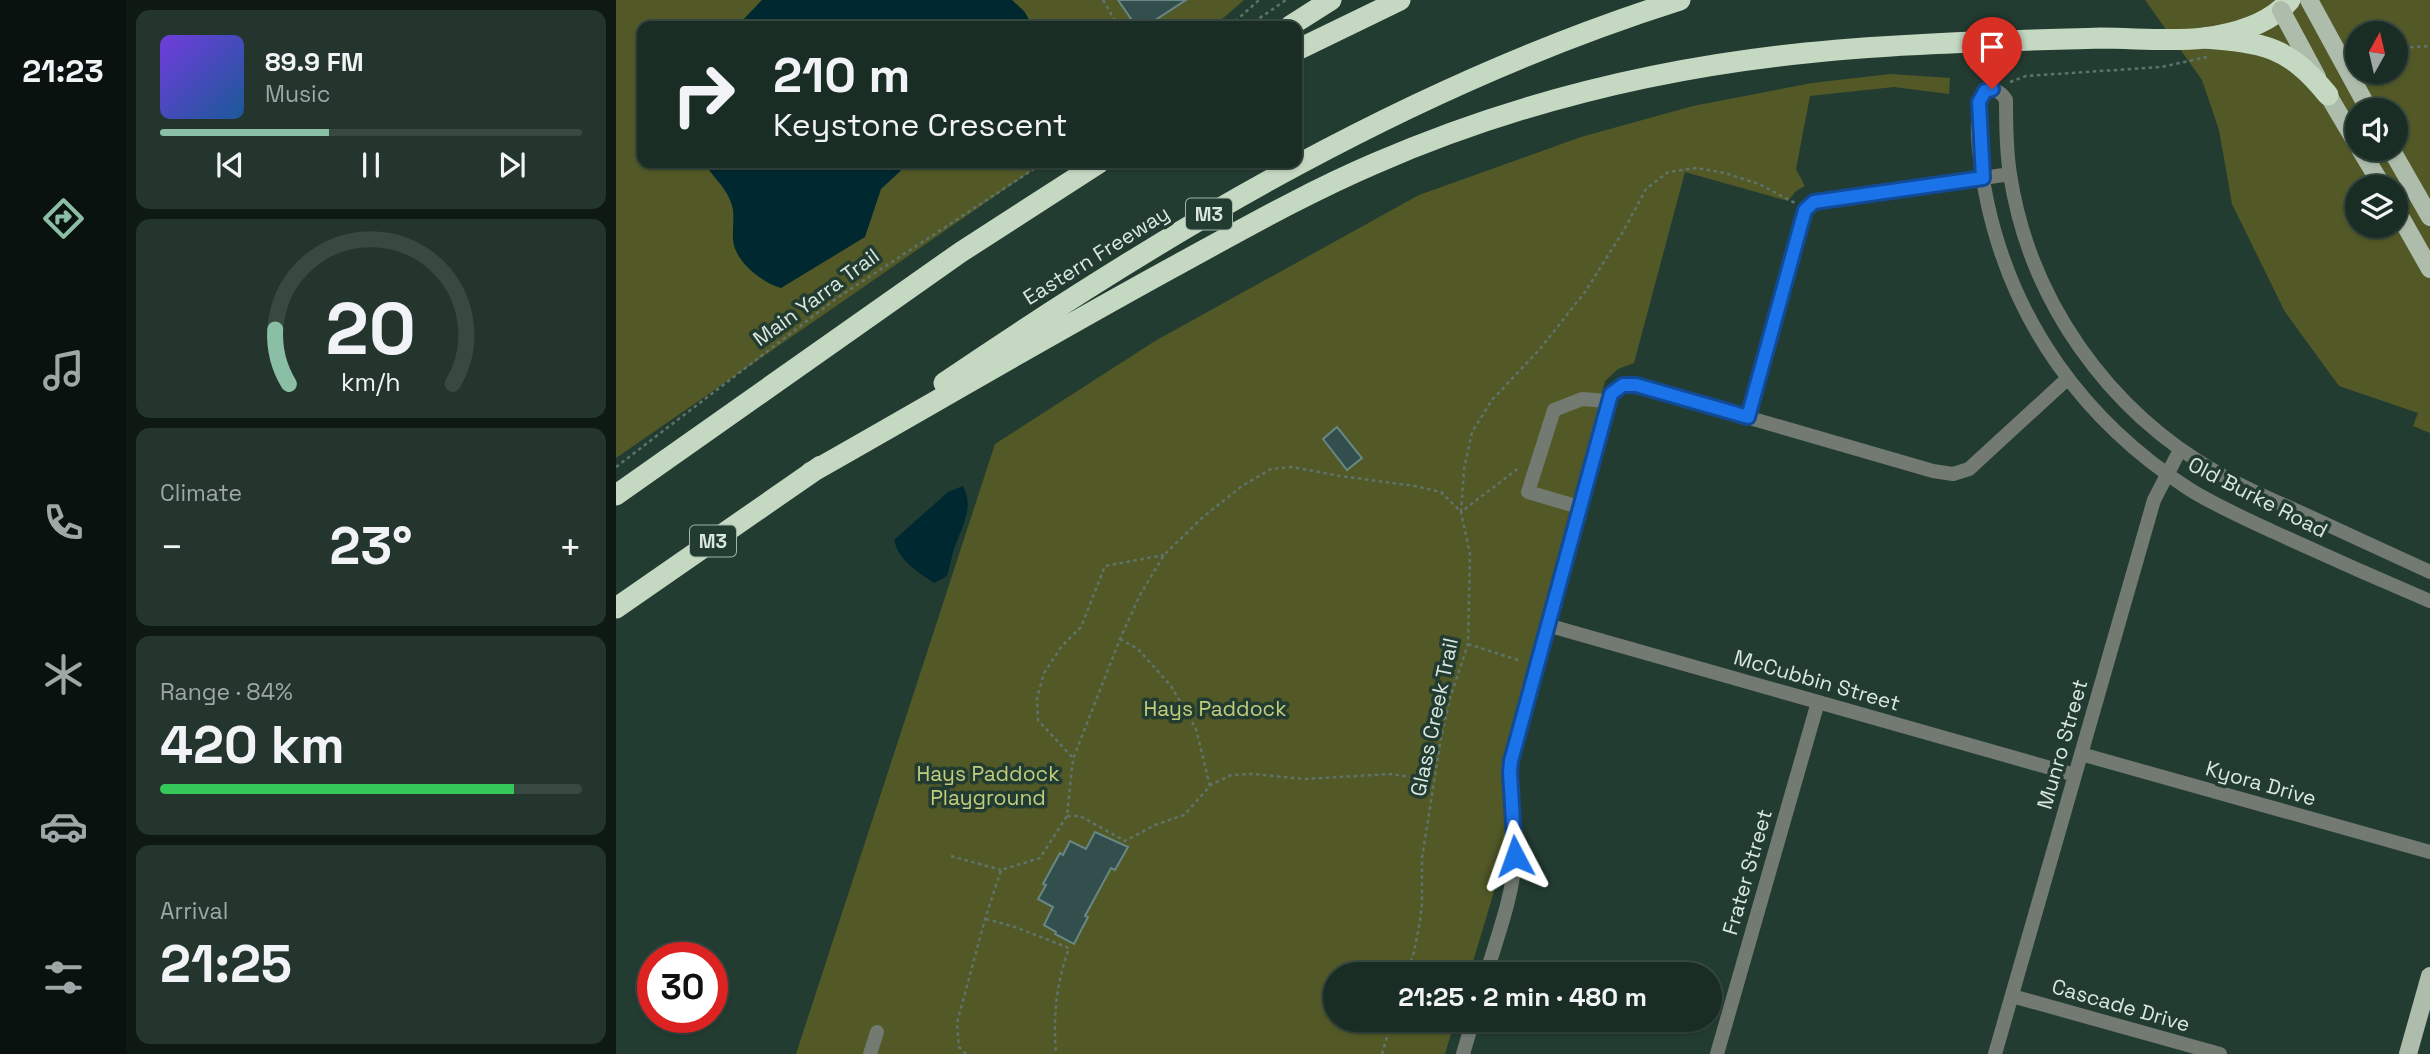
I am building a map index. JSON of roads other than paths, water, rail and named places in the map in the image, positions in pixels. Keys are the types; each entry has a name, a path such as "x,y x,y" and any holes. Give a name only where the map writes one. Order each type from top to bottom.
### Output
{"highway":[{"path":"1298,21 1331,0"},
{"path":"1302,48 1400,0"},
{"name":"Eastern Freeway","path":"1302,161 1501,65 1563,39 1680,0"},
{"path":"2206,47 2269,19 2282,3"},
{"path":"810,473 1256,222 1374,164 1483,122 1597,89 1766,58 1861,48 2105,38 2206,47 2247,41 2291,57 2328,95"},
{"path":"616,495 939,267 1090,168"},
{"name":"Eastern Freeway","path":"616,608 810,473 1062,304 1290,168"}],"main road":[{"path":"2309,0 2362,98"},
{"path":"2282,3 2345,124"},
{"path":"2398,161 2430,217"},
{"path":"2408,230 2430,269"},
{"path":"2408,1054 2430,976"}],"street":[{"name":"Old Burke Road","path":"2430,572 2235,483 2180,450 2120,397 2094,369 2076,344 2037,271 2015,204 2010,174 2006,100 1992,89 1985,91 1979,102 1983,178 1993,230 2014,288 2038,334 2067,379 2104,421 2134,448 2190,489 2250,521 2430,601"},
{"path":"1748,417 1805,210 1814,202 2010,174"},
{"path":"1490,962 1513,883 1515,856 1510,772 1514,747 1607,401 1616,389 1623,385 1636,385 1933,471 1953,474 1969,469 2067,379"},
{"path":"1578,507 1528,492 1555,410 1582,399 1607,401"},
{"name":"Munro Street","path":"1996,1054 2154,500 2180,450"},
{"name":"McCubbin Street","path":"1547,625 2075,775"},
{"name":"Frater Street","path":"1717,1054 1818,702"},
{"name":"Kyora Drive","path":"2081,754 2430,852"},
{"name":"Cascade Drive","path":"2012,996 2220,1054"},
{"path":"870,1054 877,1032"},
{"path":"1463,1054 1469,1032"}],"water":[{"path":"762,0 1012,0 1030,21 742,21"},
{"path":"708,168 904,168 881,189 865,237 781,288 757,276 738,255 733,239 732,205 725,190"},
{"path":"963,486 968,502 966,518 947,576 934,583 904,560 894,540 948,492"}],"park label":[{"name":"Hays Paddock","path":"1215,708"},
{"name":"Hays Paddock Playground","path":"988,785"}]}
